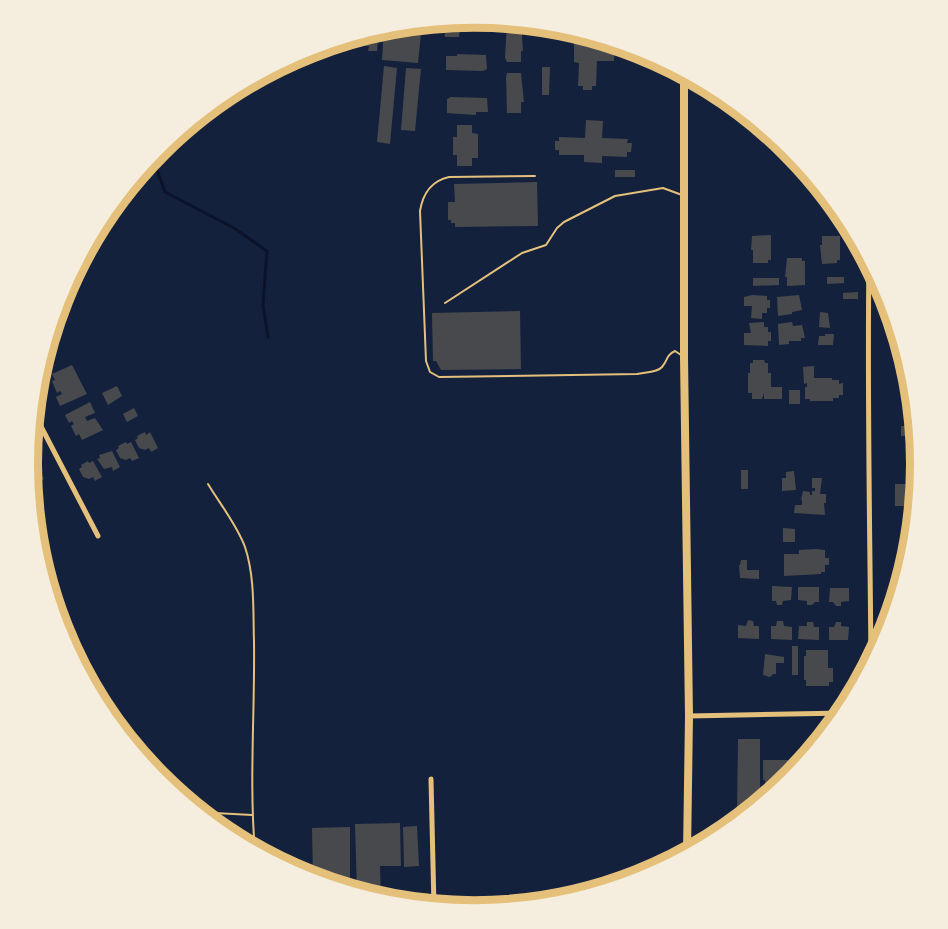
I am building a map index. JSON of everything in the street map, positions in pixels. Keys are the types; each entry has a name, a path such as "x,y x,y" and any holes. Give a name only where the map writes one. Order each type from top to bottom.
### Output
{"highway":[{"path":"684,83 684,357 689,716 687,845"}],"street":[{"path":"869,280 867,361 870,443 871,644"},
{"path":"40,425 98,536"},
{"path":"689,716 832,713"},
{"path":"431,779 435,899"}],"lane":[{"path":"535,176 449,177 439,179 426,192 420,211 426,361 430,372 439,376 613,375 658,370 668,355 675,351 684,357"},
{"path":"445,303 522,253 546,245 556,228 564,222 615,196 663,188 684,195"},
{"path":"208,484 239,534 245,548 253,598 252,815 254,841"},
{"path":"213,813 252,815"}],"building":[{"path":"460,28 459,37 445,37 444,29"},
{"path":"507,29 522,31 521,62 507,62 505,58"},
{"path":"421,32 418,63 382,60 383,38"},
{"path":"378,39 377,51 368,51 369,46 365,46 365,42"},
{"path":"574,40 615,52 614,61 597,61 596,86 592,86 592,90 583,90 583,86 578,86 579,63 574,62"},
{"path":"457,54 486,55 487,69 483,71 446,70 446,56 457,56"},
{"path":"384,66 397,68 390,144 377,142"},
{"path":"542,67 550,67 549,95 542,95"},
{"path":"406,68 421,69 415,131 401,130"},
{"path":"507,73 521,73 524,102 521,102 521,113 507,113"},
{"path":"451,97 487,98 488,112 476,112 476,115 447,113 447,99"},
{"path":"586,120 603,121 602,138 628,139 627,143 632,143 631,152 627,152 627,157 602,156 602,163 584,162 584,155 559,155 559,150 555,150 555,141 559,141 559,137 585,138"},
{"path":"457,125 472,125 472,133 478,134 478,158 472,158 472,166 457,166 457,155 453,155 453,137 457,137"},
{"path":"615,170 635,170 635,177 615,177"},
{"path":"537,182 538,226 455,227 455,223 448,220 448,202 455,202 454,184"},
{"path":"771,235 771,260 768,260 768,263 753,263 752,236"},
{"path":"822,236 840,236 840,260 837,260 837,263 822,264 820,245 822,245"},
{"path":"787,258 802,258 802,261 805,261 805,285 787,286 787,277 785,277"},
{"path":"827,277 844,277 844,283 827,284"},
{"path":"753,278 779,278 779,285 753,286"},
{"path":"858,292 858,299 843,299 843,293"},
{"path":"799,295 802,310 778,316 777,297"},
{"path":"767,296 767,300 770,300 770,308 767,308 767,313 762,313 762,319 751,318 752,306 744,306 744,297"},
{"path":"520,311 521,369 441,370 436,361 433,361 432,313"},
{"path":"820,312 828,313 830,328 819,327"},
{"path":"764,322 764,327 768,327 768,332 771,332 771,341 768,341 768,346 744,345 744,333 751,333 749,323"},
{"path":"792,322 793,326 802,325 805,338 801,338 801,341 789,341 789,344 779,345 778,324"},
{"path":"825,334 834,334 833,345 818,345 819,336 825,336"},
{"path":"753,360 764,360 768,363 771,387 782,387 782,399 764,399 764,393 762,399 752,399 752,393 748,393 748,373 750,373 750,363 753,363"},
{"path":"72,365 87,394 60,406 56,397 62,394 60,391 57,393 52,374"},
{"path":"814,366 814,378 832,378 832,380 839,380 839,384 843,383 843,395 833,398 833,401 805,399 807,383 804,384 803,367"},
{"path":"117,386 122,396 108,405 102,393"},
{"path":"789,390 800,390 800,404 789,404"},
{"path":"90,402 95,413 85,417 87,421 95,418 103,430 82,440 79,434 76,436 71,426 74,424 72,421 69,423 65,415"},
{"path":"134,408 138,416 127,422 123,414"},
{"path":"901,426 908,426 909,436 901,436"},
{"path":"145,432 146,435 150,432 158,448 151,452 149,448 145,450 139,448 135,440 137,436"},
{"path":"126,442 127,444 131,442 139,458 132,461 130,458 126,460 120,458 116,450 118,446"},
{"path":"112,451 120,467 113,471 112,467 104,469 97,459 100,458 99,455"},
{"path":"88,461 89,463 93,461 102,477 95,481 93,477 89,479 83,477 79,469"},
{"path":"38,465 44,479 39,482"},
{"path":"741,470 748,470 748,489 741,489"},
{"path":"794,471 796,490 782,491 782,478 786,478 786,472"},
{"path":"812,478 822,478 820,494 826,494 825,515 794,513 795,505 802,505 803,491 810,492 812,495 812,491 815,491 815,488 812,488"},
{"path":"895,484 909,484 908,506 895,506"},
{"path":"41,513 47,525 44,526 47,532 44,533"},
{"path":"783,528 795,529 795,542 783,542"},
{"path":"799,550 825,550 825,558 829,558 829,565 825,565 825,572 784,576 784,554 799,554"},
{"path":"741,560 747,560 747,570 759,570 759,579 740,578"},
{"path":"772,586 792,587 791,600 777,605 776,601 772,601"},
{"path":"798,587 819,587 819,602 807,605 807,601 798,600"},
{"path":"830,588 849,588 849,601 841,602 841,606 829,602"},
{"path":"748,620 753,621 754,626 759,626 759,639 738,638 738,625 746,626"},
{"path":"777,621 783,621 784,626 792,627 792,640 771,639 771,626 776,626"},
{"path":"807,622 813,622 814,627 819,627 819,640 798,639 799,626 807,626"},
{"path":"836,622 841,622 841,626 849,627 848,640 829,640 829,627 834,627"},
{"path":"792,646 798,646 798,675 792,675"},
{"path":"806,650 828,650 828,668 833,668 833,682 829,682 829,686 806,686 804,656 806,656"},
{"path":"765,654 784,657 784,663 776,663 776,674 770,677 763,675"},
{"path":"738,739 760,739 760,793 737,811"},
{"path":"763,760 788,760 788,767 762,791 762,788 765,788"},
{"path":"400,823 401,866 380,866 381,890 357,885 355,824"},
{"path":"417,826 419,866 404,867 403,827"},
{"path":"350,827 350,882 313,869 312,828"},
{"path":"428,893 428,898 417,897 401,894"}],"waterway":[{"path":"156,167 165,192 234,228 267,251 263,305 268,337"}]}
